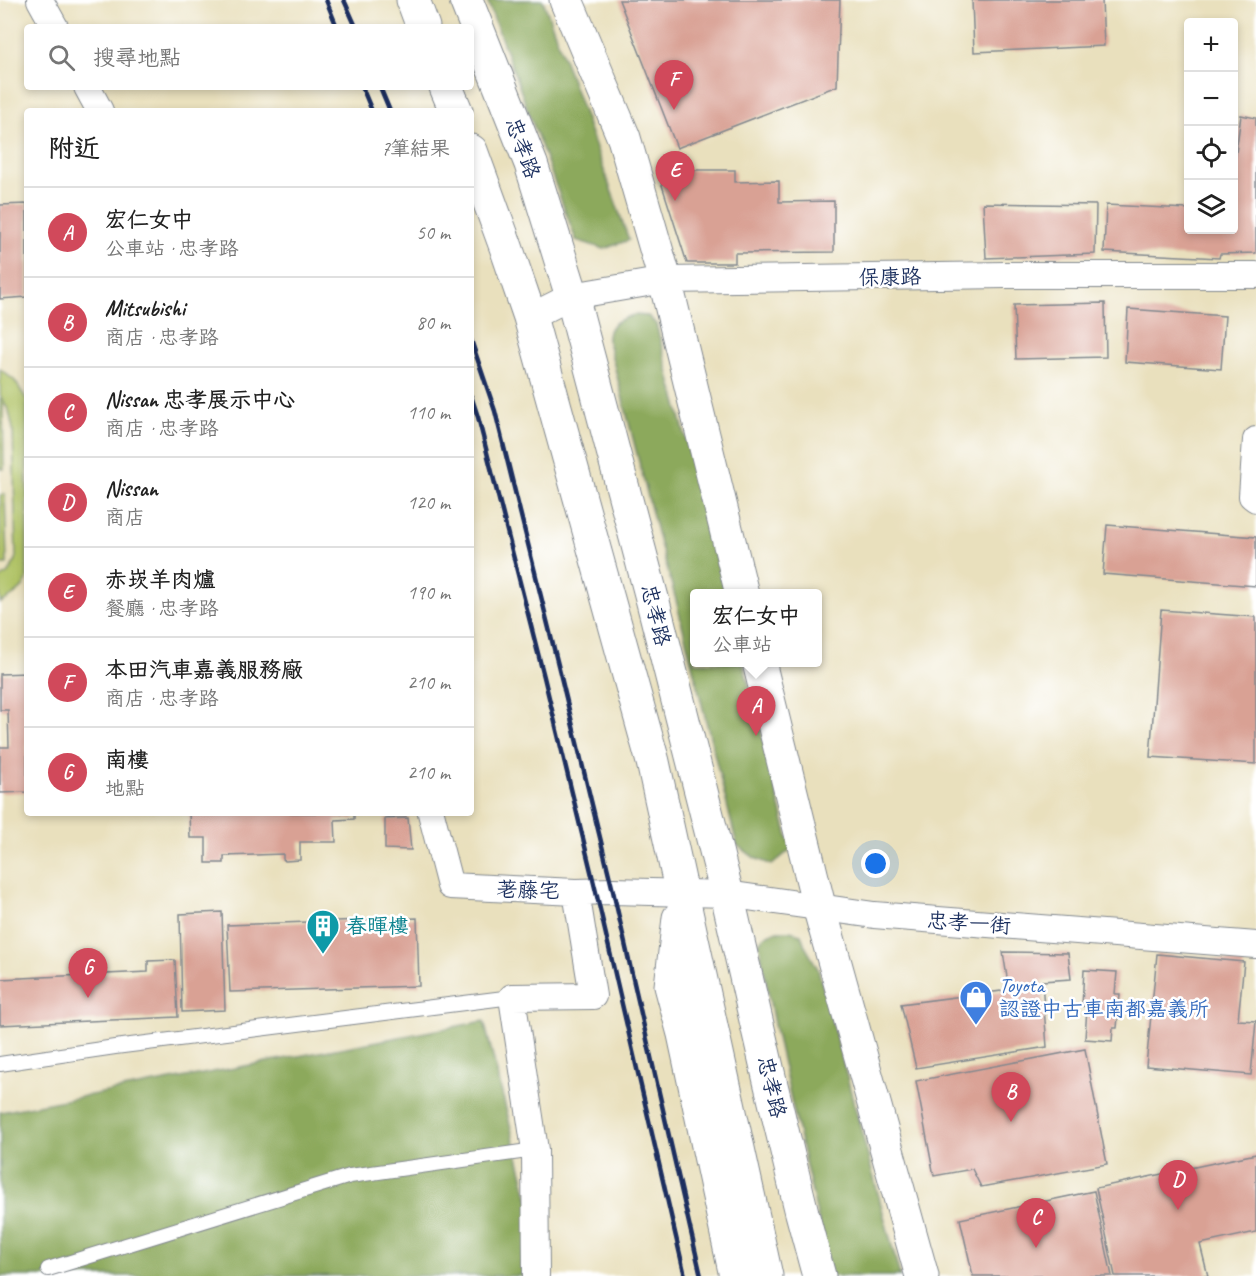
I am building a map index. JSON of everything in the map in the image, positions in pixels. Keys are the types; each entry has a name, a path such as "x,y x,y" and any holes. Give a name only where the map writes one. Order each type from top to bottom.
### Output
{"main road":[{"path":"413,0 422,24"},
{"name":"忠孝路","path":"466,0 531,164 572,296 727,894 778,1114 819,1276"},
{"path":"566,0 624,138 665,280 741,589"},
{"path":"447,90 455,108"},
{"name":"忠孝路","path":"474,159 530,317 652,762 766,1276"},
{"path":"760,667 819,906 922,1276"},
{"name":"忠孝路","path":"682,892 671,987 684,1034 736,1276"}],"street":[{"path":"40,0 53,24"},
{"path":"89,90 98,108"},
{"name":"保康路","path":"530,317 572,296 665,280 1005,275 1256,275"},
{"path":"1256,440 1252,496 1256,499"},
{"name":"荖藤宅","path":"432,816 450,886 576,892 682,892"},
{"path":"536,1276 535,1150 512,997 593,996 576,892"},
{"name":"忠孝一街","path":"682,892 727,894 874,915 1256,945"}],"lane":[{"path":"0,1064 115,1047 512,997"},
{"path":"48,1269 350,1176 535,1150"}],"green space":[{"path":"487,0 543,0 629,240 604,249 576,240"},
{"path":"634,315 648,316 656,324 725,589 690,589 690,656 608,341 609,330 619,321"},
{"path":"0,369 15,381 24,395 24,585 0,603 0,579 8,573 16,560 13,429 9,411 3,401 4,469 0,469 0,399 2,399"},
{"path":"5,494 7,564 0,564 0,495"},
{"path":"693,667 744,667 791,849 772,865 755,858 737,845"},
{"path":"777,931 801,934 818,969 900,1276 831,1276 774,1024 759,943 763,937"},
{"path":"484,1021 548,1276 0,1276 0,1112"}],"building":[{"path":"619,0 840,0 837,86 677,148"},
{"path":"972,0 1102,0 1104,46 974,52"},
{"path":"1241,115 1256,118 1256,253 1220,254 1219,258 1104,252 1106,205 1184,209 1184,234 1238,234 1238,138"},
{"path":"689,170 735,170 735,182 779,181 779,202 834,201 834,252 735,253 735,263 687,263 660,179"},
{"path":"983,203 1096,205 1095,254 986,258"},
{"path":"24,204 24,297 0,299 0,205"},
{"path":"1105,303 1106,357 1016,359 1014,305"},
{"path":"1128,309 1225,316 1221,369 1125,362"},
{"path":"1107,525 1256,537 1256,586 1103,574"},
{"path":"1161,610 1256,617 1256,764 1150,757"},
{"path":"24,673 24,792 0,793 0,747 9,747 8,710 0,710 0,674"},
{"path":"189,816 354,816 354,819 335,820 336,842 300,842 300,860 285,861 283,854 224,856 224,863 206,863 206,838 190,838"},
{"path":"408,818 411,850 385,849 385,819"},
{"path":"222,912 225,1010 182,1012 180,914"},
{"name":"春暉樓","path":"417,918 419,986 230,992 227,925"},
{"name":"Toyota 認證中古車南都嘉義所","path":"1003,952 1068,953 1071,979 1042,981 1047,1047 916,1068 901,1004 1009,990"},
{"path":"1157,954 1244,962 1238,1020 1256,1021 1251,1075 1146,1066"},
{"path":"175,960 178,1017 0,1025 0,979 148,972 148,961"},
{"path":"1084,970 1117,972 1115,994 1120,994 1117,1028 1113,1028 1112,1041 1085,1039 1087,1007 1082,1006"},
{"path":"1085,1049 1107,1164 981,1187 972,1169 934,1176 916,1081"},
{"path":"1256,1154 1256,1232 1200,1244 1208,1276 1115,1276 1096,1188"},
{"path":"1094,1191 1112,1276 973,1276 960,1219"}],"railway":[{"path":"326,0 336,24"},
{"path":"344,0 355,24"},
{"path":"363,90 371,108"},
{"path":"381,90 389,108"},
{"path":"474,349 495,411 560,673 613,891 701,1276"},
{"path":"474,405 544,677 685,1276"}],"place":[{"name":"本田汽車嘉義服務廠","path":"674,110"},
{"name":"赤崁羊肉爐","path":"675,201"},
{"name":"宏仁女中","path":"756,736"},
{"name":"春暉樓","path":"323,955"},
{"name":"南樓","path":"88,998"},
{"name":"Toyota 認證中古車南都嘉義所","path":"976,1026"},
{"name":"Mitsubishi","path":"1011,1122"},
{"name":"Nissan","path":"1178,1210"},
{"name":"Nissan 忠孝展示中心","path":"1036,1248"}]}
